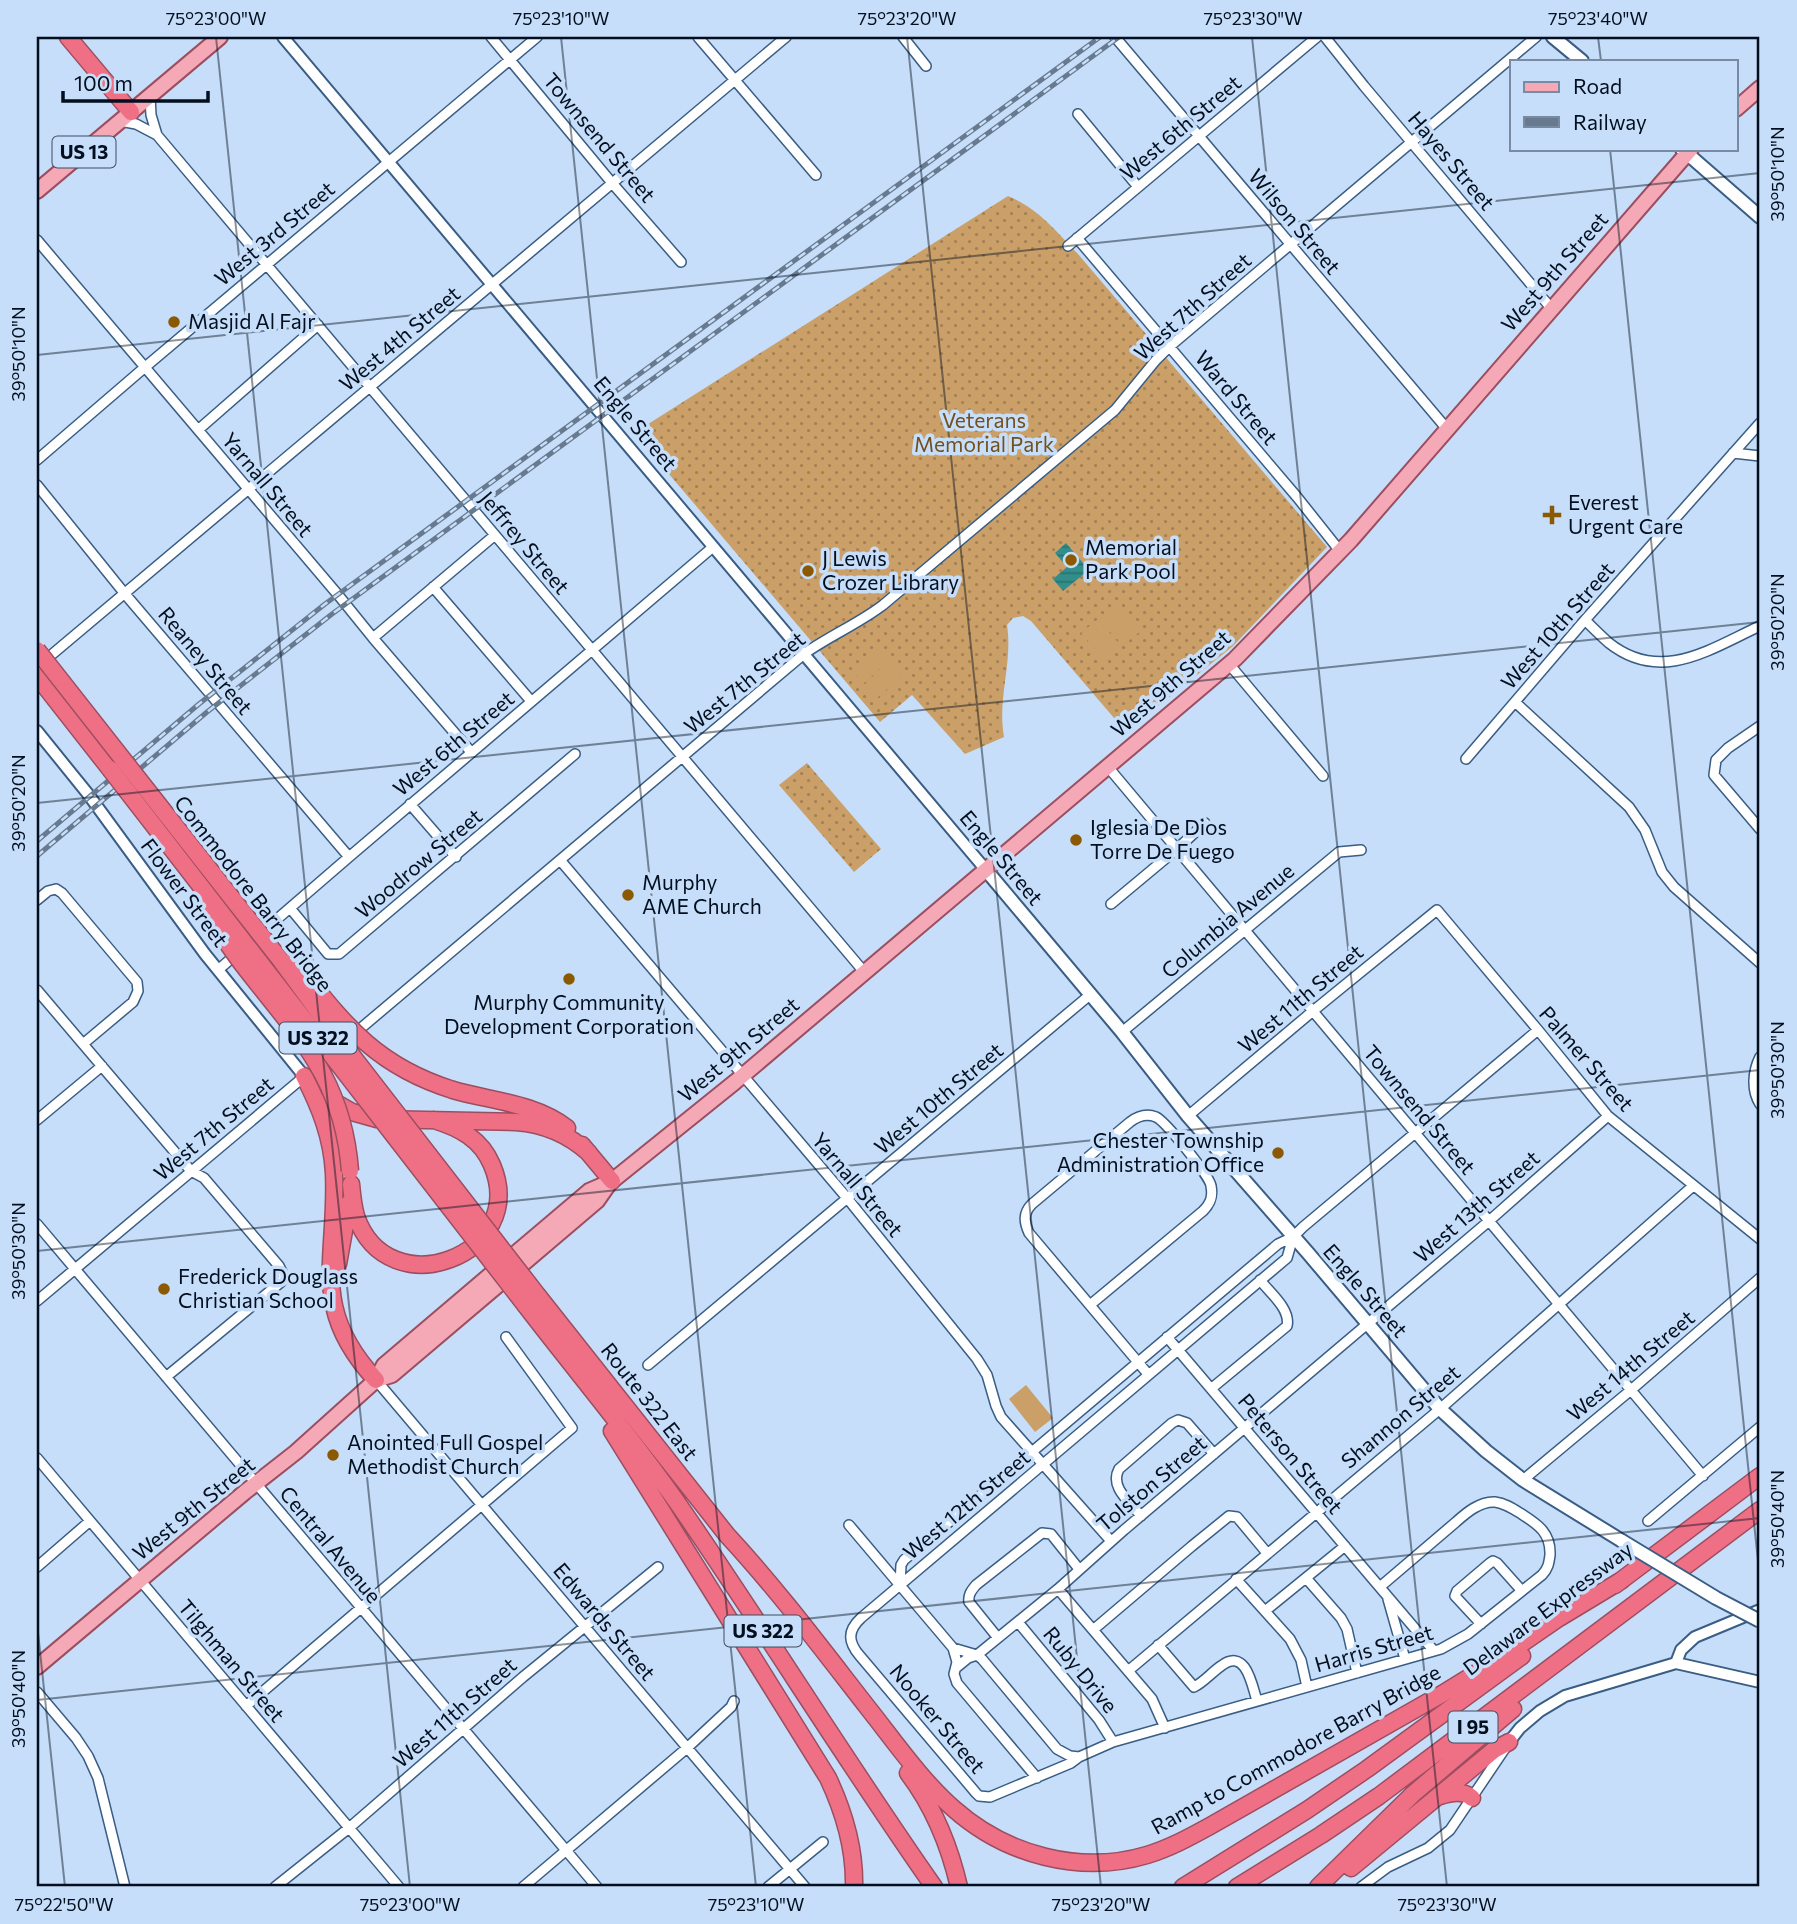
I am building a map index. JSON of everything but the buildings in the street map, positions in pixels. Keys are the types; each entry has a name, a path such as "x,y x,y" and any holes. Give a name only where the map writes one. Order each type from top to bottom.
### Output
{"highway":[{"path":"68,37 125,117"},
{"name":"Commodore Barry Bridge","path":"37,650 279,958 532,1301"},
{"name":"Commodore Barry Bridge","path":"37,676 532,1301"},
{"path":"110,769 235,954 318,1063 341,1115 347,1143 353,1206 359,1224 370,1240 384,1252 401,1261 419,1265 438,1264 464,1253 479,1241 493,1217 497,1198 496,1179 486,1153 458,1128 435,1120"},
{"path":"132,772 348,1027 372,1049 397,1067 424,1080 542,1113 566,1127 612,1181"},
{"path":"304,1076 335,1104 359,1115 377,1119 537,1124 565,1135 589,1153"},
{"path":"304,1076 323,1115 333,1159 330,1266 332,1297 343,1335 359,1361 376,1380"},
{"path":"332,1297 349,1208 351,1178"},
{"name":"US 322","path":"532,1301 583,1381 610,1412 680,1506 934,1887"},
{"name":"Route 322 East","path":"532,1301 726,1535"},
{"path":"583,1381 828,1778 847,1828 854,1887"},
{"name":"Delaware Expressway","path":"1183,1887 1367,1769 1760,1476"},
{"name":"I 95","path":"1241,1885 1379,1796 1760,1510"},
{"path":"726,1535 918,1786 950,1855 959,1887"},
{"name":"Ramp to Commodore Barry Bridge","path":"726,1535 818,1644 904,1754 952,1808 984,1832 1007,1844 1046,1858 1089,1863 1145,1855 1174,1845 1210,1826 1442,1694 1622,1580"},
{"path":"1318,1887 1413,1794 1530,1695 1620,1627 1702,1554"},
{"path":"1328,1887 1494,1750 1509,1742"},
{"path":"1437,1797 1454,1793 1468,1794 1472,1798"}],"main road":[{"name":"US 13","path":"37,191 220,37"},
{"path":"1553,37 1581,60"},
{"path":"1738,107 1760,88"},
{"path":"1687,150 1760,217"},
{"name":"West 9th Street","path":"37,1667 296,1452 376,1380 384,1365 559,1217 589,1192 612,1181 743,1076 1229,664 1340,551 1687,150"},
{"name":"Engle Street","path":"986,870 1122,1031 1188,1116 1440,1409 1523,1480 1716,1598 1760,1621"}],"street":[{"name":"Engle Street","path":"283,37 986,870"},
{"name":"Townsend Street","path":"491,37 681,262"},
{"name":"West 3rd Street","path":"37,460 537,37"},
{"path":"698,37 816,175"},
{"name":"West 4th Street","path":"37,667 786,37"},
{"path":"903,37 926,66"},
{"name":"Wilson Street","path":"1115,37 1447,429"},
{"name":"West 6th Street","path":"1068,246 1317,37"},
{"name":"Hayes Street","path":"1325,37 1551,308"},
{"name":"West 7th Street","path":"37,1301 804,654 869,616 1115,410 1169,347 1536,37"},
{"path":"150,96 151,115 157,135"},
{"path":"1078,114 1138,187"},
{"path":"125,117 157,135"},
{"name":"Jeffrey Street","path":"157,135 865,972"},
{"name":"Ward Street","path":"1077,238 1340,551"},
{"name":"Yarnall Street","path":"37,240 471,752"},
{"path":"198,430 318,325"},
{"name":"West 10th Street","path":"1466,759 1760,423"},
{"path":"1733,453 1760,456"},
{"name":"Reaney Street","path":"37,485 125,594 349,856"},
{"path":"373,638 495,535"},
{"name":"West 6th Street","path":"218,970 713,547"},
{"path":"433,587 531,701"},
{"path":"1585,620 1610,644 1633,657 1663,663 1690,659 1760,626"},
{"path":"1229,664 1323,776"},
{"path":"1515,702 1629,807 1645,830 1662,872 1674,887 1760,963"},
{"path":"1760,726 1728,748 1716,760 1714,775 1760,829"},
{"name":"Flower Street","path":"37,731 88,794 218,970 304,1076"},
{"name":"Woodrow Street","path":"290,908 328,954 340,954 575,754"},
{"name":"Townsend Street","path":"1108,767 1703,1476"},
{"path":"410,804 456,857"},
{"path":"1111,904 1205,823"},
{"name":"Columbia Avenue","path":"1122,1031 1339,852 1361,850"},
{"name":"Yarnall Street","path":"560,860 847,1198 978,1359 987,1375 1001,1417 1111,1541"},
{"path":"37,900 48,891 56,889 68,899 137,982 138,991 133,1002 83,1044"},
{"name":"West 11th Street","path":"1188,1116 1437,910"},
{"name":"Palmer Street","path":"1437,910 1608,1116 1760,1239"},
{"path":"37,990 191,1171 204,1178 279,1266 284,1276 281,1282 166,1377"},
{"name":"West 10th Street","path":"648,1365 1091,994"},
{"path":"37,1006 45,999"},
{"name":"West 12th Street","path":"900,1585 900,1569 904,1560 1278,1244 1293,1237 1538,1030"},
{"path":"1760,1057 1754,1082 1760,1104"},
{"path":"37,1120 102,1066"},
{"name":"West 13th Street","path":"1368,1323 1608,1116"},
{"path":"1090,1305 1203,1211 1210,1202 1212,1195 1209,1178 1156,1117 1136,1117 1032,1204 1025,1220 1029,1233 1148,1374"},
{"name":"Shannon Street","path":"1128,1671 1440,1409 1693,1186"},
{"name":"Central Avenue","path":"37,1224 597,1887"},
{"name":"West 12th Street","path":"900,1585 1287,1258 1293,1237"},
{"name":"West 14th Street","path":"1523,1480 1760,1278"},
{"path":"1212,1388 1287,1326 1286,1312 1260,1280"},
{"name":"Tolston Street","path":"957,1667 977,1655 1058,1589 1368,1323"},
{"path":"246,1706 572,1428 506,1337"},
{"name":"Peterson Street","path":"1167,1337 1434,1651"},
{"name":"Edwards Street","path":"376,1380 805,1887"},
{"path":"1141,1516 1116,1485 1116,1474 1172,1423 1178,1420 1187,1423 1214,1454"},
{"path":"1648,1521 1760,1427"},
{"name":"Tilghman Street","path":"37,1458 399,1887"},
{"name":"Harris Street","path":"1079,1757 1113,1742 1434,1651 1468,1634 1546,1571 1550,1559 1549,1540 1546,1532 1534,1522 1505,1504 1493,1502 1478,1506 1468,1512 1384,1590"},
{"path":"1093,1630 1230,1516 1237,1517 1267,1553"},
{"path":"37,1567 90,1521"},
{"path":"849,1525 953,1648 957,1667 955,1679 1037,1778"},
{"path":"998,1638 969,1602 968,1597 978,1584 1042,1533 1051,1534 1079,1569"},
{"path":"1265,1611 1345,1546"},
{"path":"1480,1624 1456,1598 1455,1593 1490,1563 1497,1563 1522,1591"},
{"name":"West 11th Street","path":"275,1887 349,1828 658,1567"},
{"path":"1306,1578 1341,1618 1357,1673"},
{"path":"1236,1579 1296,1647 1307,1687"},
{"name":"Nooker Street","path":"900,1585 854,1625 850,1634 853,1648 979,1796 990,1797 1079,1757"},
{"path":"1058,1589 1152,1699 1165,1728"},
{"name":"Peterson Street","path":"1384,1590 1405,1660"},
{"path":"1676,1663 1681,1650 1695,1637 1760,1610"},
{"name":"Ruby Drive","path":"1018,1622 1100,1720 1113,1742"},
{"path":"1158,1645 1192,1686 1197,1686 1222,1664 1236,1662 1247,1668 1257,1701"},
{"path":"953,1648 977,1655 1057,1749 1070,1756 1079,1757"},
{"path":"1361,1887 1388,1867 1439,1840 1459,1819 1520,1728 1540,1710 1564,1696 1676,1663 1760,1682"},
{"path":"37,1692 89,1756 98,1778 125,1887"},
{"path":"523,1887 687,1748 731,1707 734,1701"},
{"path":"1057,1749 1060,1759 1057,1769"},
{"path":"768,1887 823,1842"}],"green space":[{"name":"Veterans Memorial Park","path":"1008,196 1038,214 1078,254 1327,547 1233,646 1126,732 1031,621 1023,616 1013,618 1007,625 1008,653 1002,708 1004,737 965,754 912,695 880,722 634,433"},
{"path":"1118,602 1142,630 1125,644 1102,616"},
{"path":"1098,619 1122,647 1105,661 1081,633"},
{"path":"879,649 889,661 863,684 853,672"},
{"path":"892,664 902,676 876,699 866,686"},
{"path":"807,763 881,849 854,872 779,785"},
{"path":"1026,1385 1053,1418 1035,1432 1009,1399"}],"shaded area":[{"name":"Memorial Park Pool","path":"1066,543 1089,570 1063,591 1053,579 1067,567 1055,553"}],"railway":[{"path":"37,841 199,704 325,604 1100,37"},
{"path":"37,856 207,712 332,614 1119,37"}],"place":[{"name":"Masjid Al Fajr","path":"174,322"},
{"name":"Everest Urgent Care","path":"1552,515"},
{"name":"Memorial Park Pool","path":"1071,560"},
{"name":"J Lewis Crozer Library","path":"808,571"},
{"name":"Iglesia De Dios Torre De Fuego","path":"1076,840"},
{"name":"Murphy AME Church","path":"628,895"},
{"name":"Murphy Community Development Corporation","path":"569,979"},
{"name":"Chester Township Administration Office","path":"1278,1153"},
{"name":"Frederick Douglass Christian School","path":"164,1289"},
{"name":"Anointed Full Gospel Methodist Church","path":"333,1455"}]}
